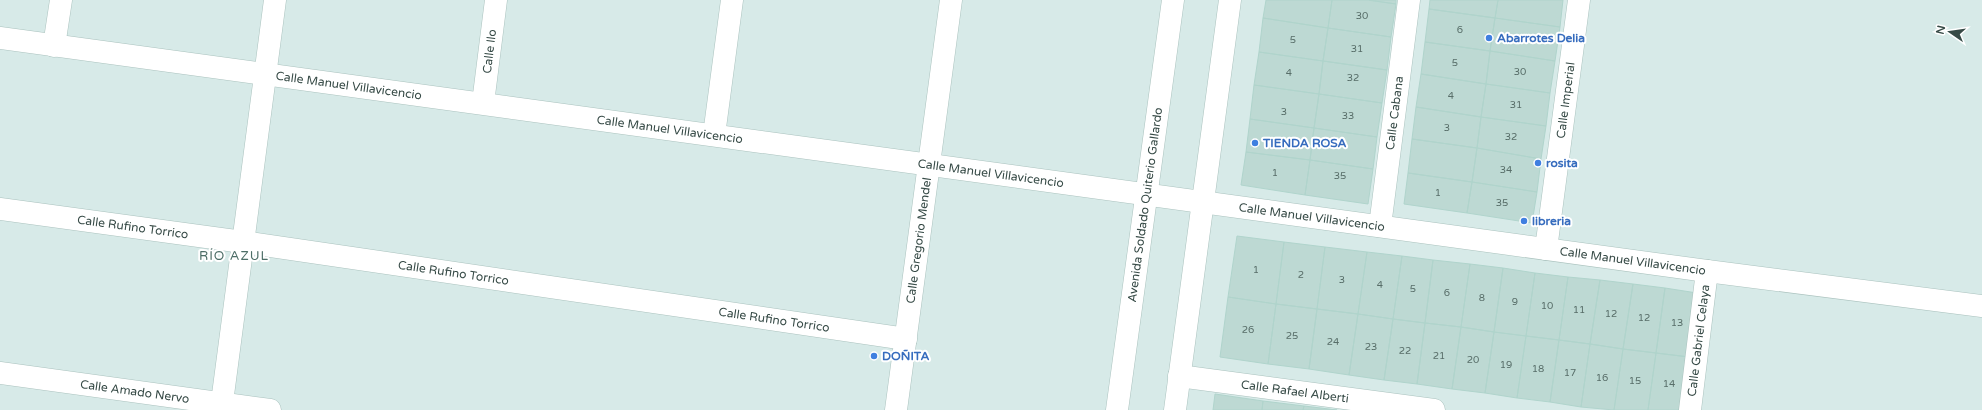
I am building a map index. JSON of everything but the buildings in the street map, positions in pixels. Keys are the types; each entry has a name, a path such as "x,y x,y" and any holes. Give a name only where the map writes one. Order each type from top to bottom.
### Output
{"street":[{"path":"54,46 61,0"},
{"path":"221,406 276,0"},
{"name":"Calle Ilo","path":"483,103 496,0"},
{"path":"714,135 732,0"},
{"name":"Calle Gregorio Mendel","path":"896,410 950,0"},
{"name":"Avenida Soldado Quiterio Gallardo","path":"1117,410 1173,0"},
{"path":"1175,410 1230,0"},
{"name":"Calle Cabana","path":"1380,226 1409,0"},
{"name":"Calle Imperial","path":"1546,249 1579,0"},
{"name":"Calle Manuel Villavicencio","path":"0,38 1707,271 1982,306"},
{"name":"Calle Rufino Torrico","path":"0,209 243,242 906,339"},
{"name":"Calle Gabriel Celaya","path":"1690,410 1707,271"},
{"name":"Calle Amado Nervo","path":"0,373 221,406 270,410"},
{"name":"Calle Rafael Alberti","path":"1179,376 1434,410"}],"shaded area":[{"path":"0,0 1982,0 1982,410 0,410"}],"place":[{"name":"Abarrotes Delia","path":"1489,38"},
{"name":"TIENDA ROSA","path":"1255,143"},
{"name":"rosita","path":"1538,163"},
{"name":"libreria","path":"1524,221"},
{"name":"DOÑITA","path":"874,356"}],"district":[{"name":"RÍO AZUL","path":"234,256"}]}
